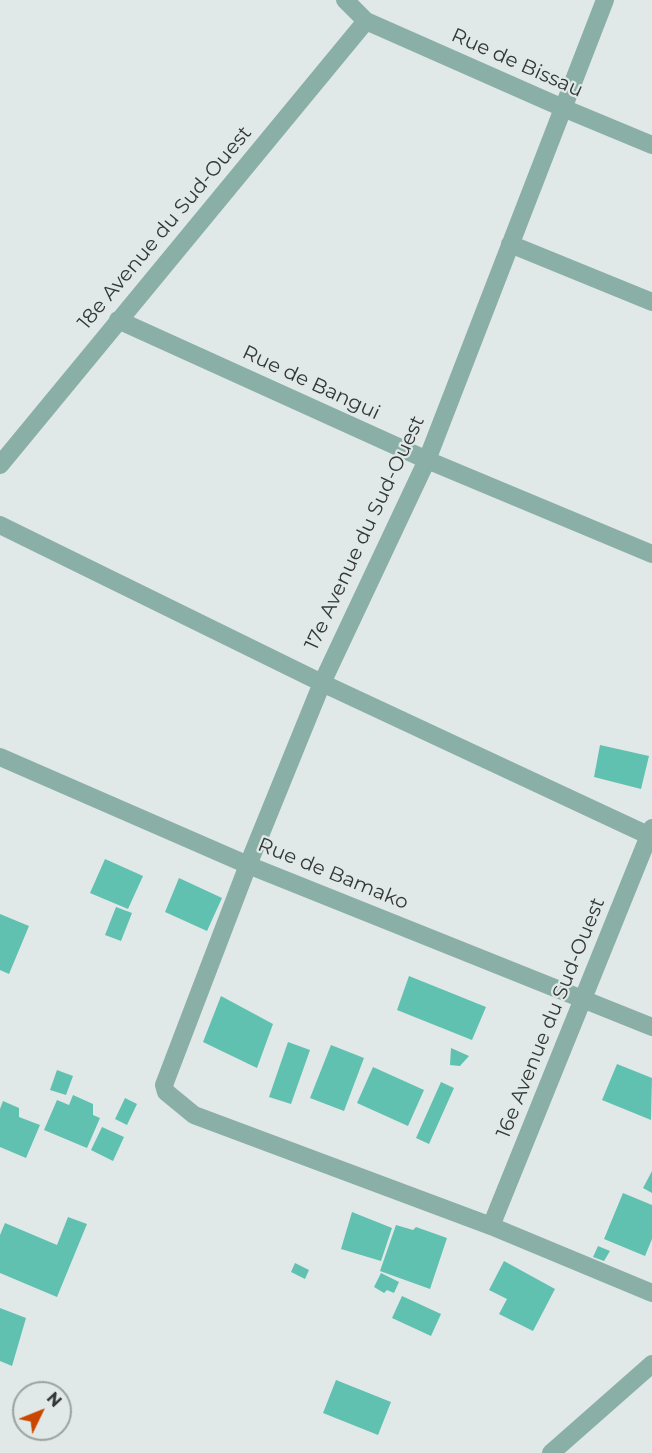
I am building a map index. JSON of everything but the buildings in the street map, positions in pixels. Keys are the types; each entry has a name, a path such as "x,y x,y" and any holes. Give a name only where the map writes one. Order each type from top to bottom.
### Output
{"street":[{"path":"345,0 366,21"},
{"name":"17e Avenue du Sud-Ouest","path":"491,1226 194,1115 166,1092 164,1084 248,865 322,682 427,460 605,0"},
{"name":"Rue de Bissau","path":"366,21 652,145"},
{"name":"18e Avenue du Sud-Ouest","path":"0,465 366,21"},
{"path":"510,244 652,302"},
{"name":"Rue de Bangui","path":"118,320 427,460 652,554"},
{"path":"0,525 322,682 651,833"},
{"name":"Rue de Bamako","path":"0,757 248,865 652,1027"},
{"name":"16e Avenue du Sud-Ouest","path":"491,1226 651,833"},
{"path":"491,1226 652,1293"},
{"path":"551,1453 652,1364"}]}
